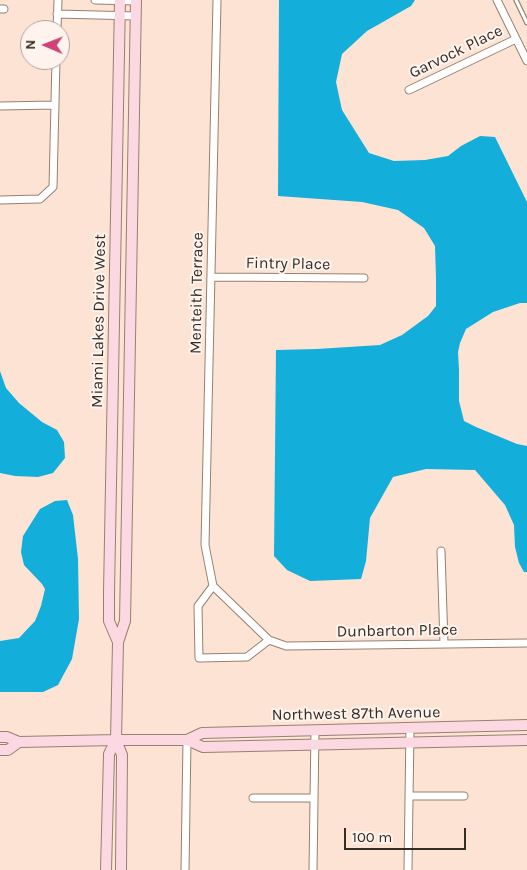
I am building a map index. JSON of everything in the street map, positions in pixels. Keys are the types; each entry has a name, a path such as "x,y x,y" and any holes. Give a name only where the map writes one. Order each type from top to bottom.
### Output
{"main road":[{"name":"Miami Lakes Drive West","path":"118,642 109,621 109,592 120,0"},
{"name":"Miami Lakes Drive West","path":"116,740 118,642 125,621 136,0"},
{"name":"Northwest 87th Avenue","path":"187,740 202,733 527,725"},
{"name":"Northwest 87th Avenue","path":"0,737 7,737 19,742 187,740 203,747 527,740"},
{"path":"106,870 109,754 116,740"},
{"path":"116,740 122,755 121,870"},
{"name":"Northwest 87th Avenue","path":"0,750 8,750 19,742"}],"street":[{"path":"57,20 58,0"},
{"path":"95,0 136,0"},
{"name":"Menteith Terrace","path":"213,586 205,545 217,0"},
{"path":"497,0 527,61"},
{"path":"57,14 136,16"},
{"name":"Garvock Place","path":"409,90 516,39"},
{"path":"0,200 40,199 54,187 56,70"},
{"path":"0,106 55,105"},
{"name":"Fintry Place","path":"211,276 364,278"},
{"path":"441,551 444,644"},
{"path":"213,586 269,640 248,657 199,658 198,606 213,586"},
{"name":"Dunbarton Place","path":"269,640 286,646 527,643"},
{"path":"408,870 410,728"},
{"path":"313,870 315,730"},
{"path":"185,870 187,740"},
{"path":"410,796 464,796"},
{"path":"253,798 314,798"}],"lane":[{"path":"516,0 527,23"}],"water":[{"path":"279,0 415,0 411,6 367,31 342,54 336,82 342,110 369,153 394,161 425,160 448,156 461,146 480,136 495,137 527,202 527,303 520,303 493,312 466,329 458,352 459,401 464,421 517,444 527,446 527,572 524,572 519,563 515,547 514,525 505,505 475,470 426,469 393,477 370,518 366,561 361,579 310,581 287,570 274,556 276,350 380,345 402,335 428,316 436,306 435,246 424,228 398,210 362,202 278,196"},
{"path":"0,371 6,388 19,403 42,422 57,430 64,442 65,458 53,473 38,477 0,473"},
{"path":"67,500 73,515 78,559 79,619 72,659 58,685 43,692 0,692 0,641 19,638 35,621 45,589 24,565 21,552 23,536 40,509 55,501"}]}
